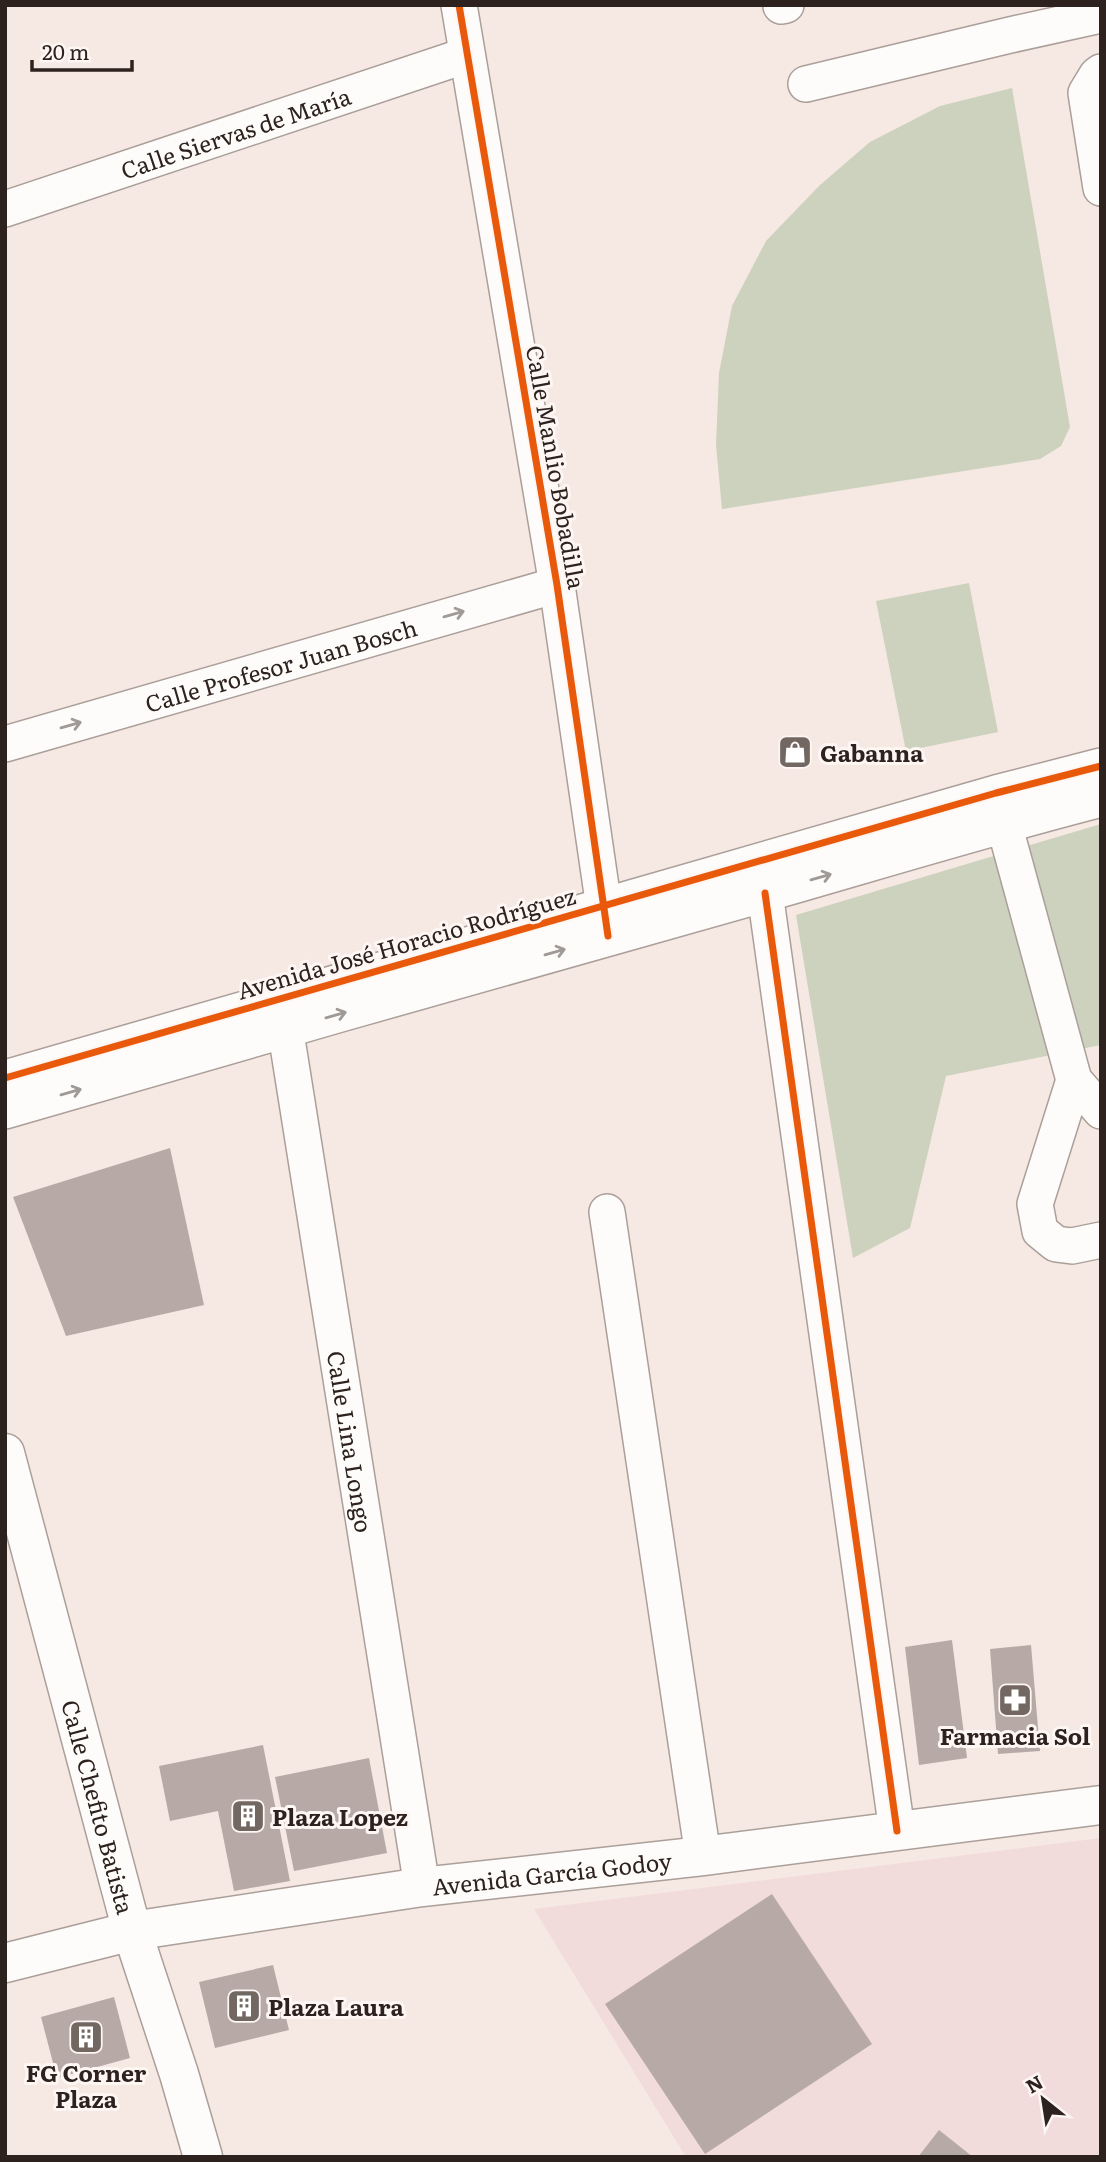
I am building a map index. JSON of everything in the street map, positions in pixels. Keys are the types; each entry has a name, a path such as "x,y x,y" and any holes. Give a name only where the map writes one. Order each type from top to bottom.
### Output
{"main road":[{"name":"Calle Chefito Batista","path":"5,1453 132,1931 203,2157"},
{"name":"Avenida García Godoy","path":"5,1963 132,1931 422,1887 703,1856 1101,1805"}],"street":[{"name":"Calle Manlio Bobadilla","path":"459,5 558,584 606,921"},
{"path":"806,84 1007,20 1101,15"},
{"name":"Calle Siervas de María","path":"5,209 467,55"},
{"path":"1101,72 1086,93 1101,188"},
{"name":"Calle Profesor Juan Bosch","path":"5,744 558,584"},
{"name":"Avenida José Horacio Rodríguez","path":"5,1078 283,1013 606,921 996,793 1101,766"},
{"name":"Avenida José Horacio Rodríguez","path":"606,921 765,893 1101,799"},
{"path":"1004,824 1074,1080 1101,1111"},
{"path":"765,893 897,1831"},
{"name":"Avenida José Horacio Rodríguez","path":"5,1111 283,1013"},
{"name":"Calle Lina Longo","path":"283,1013 422,1887"},
{"path":"1074,1080 1035,1205 1040,1231 1056,1244 1072,1246 1101,1240"},
{"path":"607,1212 703,1856"}],"shaded area":[{"path":"1101,1838 1101,2157 686,2157 534,1909"}],"green space":[{"path":"1012,88 1070,427 1061,446 1040,459 722,509 716,445 719,373 732,306 766,241 820,185 870,142 940,106"},
{"path":"969,583 998,732 906,751 876,601"},
{"path":"1101,824 1101,1045 946,1076 910,1228 853,1258 796,915"}],"building":[{"path":"170,1148 204,1305 66,1336 13,1197"},
{"path":"952,1640 967,1758 919,1765 905,1647"},
{"name":"Farmacia Sol","path":"1031,1645 1040,1751 998,1754 990,1649"},
{"name":"Plaza Lopez","path":"263,1745 290,1881 234,1891 218,1811 170,1821 159,1766"},
{"path":"369,1758 387,1853 294,1871 275,1777"},
{"path":"772,1894 872,2044 705,2154 605,2004"},
{"name":"Plaza Laura","path":"273,1965 289,2030 215,2048 199,1982"},
{"name":"FG Corner Plaza","path":"114,1997 130,2058 57,2078 41,2017"},
{"path":"939,2130 973,2157 918,2157"}],"cycle path":[{"path":"459,5 557,585 608,936"},
{"path":"5,1078 996,793 1101,766"},
{"path":"765,893 897,1831"}],"place":[{"name":"Gabanna","path":"795,752"},
{"name":"Farmacia Sol","path":"1015,1700"},
{"name":"Plaza Lopez","path":"248,1816"},
{"name":"Plaza Laura","path":"244,2006"},
{"name":"FG Corner Plaza","path":"86,2037"}]}
